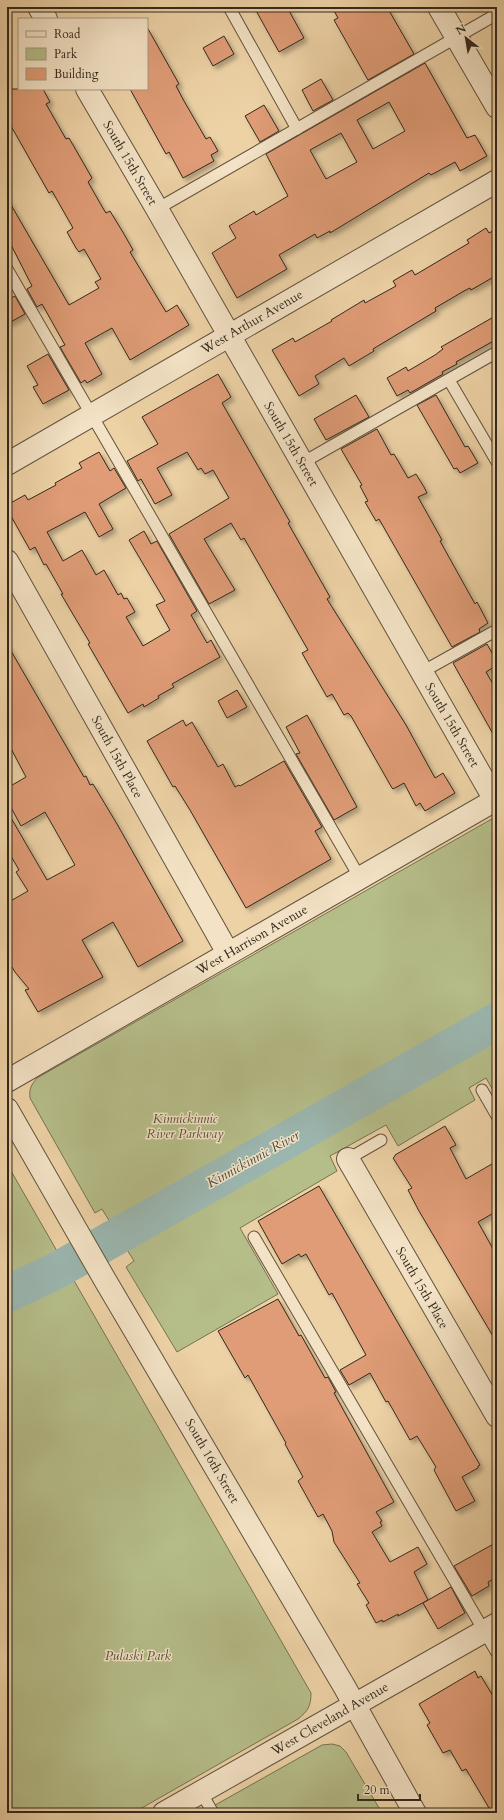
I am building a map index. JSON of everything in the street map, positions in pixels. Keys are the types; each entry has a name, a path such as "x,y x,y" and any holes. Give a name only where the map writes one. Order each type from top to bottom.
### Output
{"street":[{"path":"39,7 45,18"},
{"path":"439,7 497,107"},
{"name":"South 15th Street","path":"88,90 496,800"},
{"name":"West Arthur Avenue","path":"7,464 497,181"},
{"name":"South 15th Place","path":"7,560 228,953"},
{"name":"West Harrison Avenue","path":"7,1080 496,800"},
{"name":"South 16th Street","path":"7,1109 105,1280 337,1673 415,1813"},
{"name":"South 15th Place","path":"348,1159 497,1416"},
{"name":"West Cleveland Avenue","path":"164,1813 491,1628"}],"lane":[{"path":"228,7 297,129"},
{"path":"157,209 497,14"},
{"path":"7,269 360,878"},
{"path":"302,464 497,352"},
{"path":"449,380 497,462"},
{"path":"422,672 497,630"},
{"path":"482,1090 497,1116"},
{"path":"348,1159 382,1140"},
{"path":"254,1237 491,1628 497,1653"},
{"path":"201,1792 213,1813"}],"green space":[{"name":"Kinnickinnic River Parkway","path":"497,816 497,1097 486,1078 469,1088 475,1100 398,1146 386,1125 330,1156 337,1171 240,1228 278,1294 177,1352 126,1267 134,1261 102,1209 95,1213 30,1098 30,1090 32,1085 37,1078"},
{"name":"Pulaski Park","path":"7,1164 311,1693 308,1708 298,1719 133,1813 7,1813"},
{"path":"332,1744 340,1746 346,1752 382,1813 201,1813 322,1745"}],"building":[{"path":"254,7 287,7 304,38 279,52"},
{"path":"332,7 387,7 414,54 368,80 334,20 338,18"},
{"path":"148,29 179,84 176,86 184,101 206,139 210,137 218,151 211,155 214,161 183,178 169,152 166,154 131,90 148,90"},
{"path":"224,36 234,54 213,66 203,48"},
{"path":"425,63 467,138 475,135 487,156 460,171 455,162 431,175 429,173 330,233 330,231 317,238 315,234 279,255 287,269 237,298 212,253 236,238 229,226 254,211 256,215 288,196 266,154","holes":["389,102 405,131 373,149 357,120","341,133 357,162 326,179 310,150"]},
{"path":"321,79 333,100 313,111 302,90"},
{"path":"7,89 44,90 50,102 46,104 66,139 69,138 92,178 88,182 106,213 110,211 124,234 133,250 130,252 166,312 177,305 189,325 130,360 112,328 85,343 102,374 87,383 85,380 81,383 60,347 65,345 42,304 37,307 27,289 32,286 7,237 7,198 69,305 99,288 95,282 101,279 84,249 79,252 76,248 67,232 73,228 52,191 49,193 7,119"},
{"path":"264,105 279,131 260,142 245,116"},
{"path":"486,228 489,233 497,229 497,275 471,290 470,288 464,291 435,308 436,311 373,349 374,351 349,366 344,358 315,376 319,384 299,396 272,350 293,338 295,342 332,321 331,320 364,300 365,303 396,286 393,281 412,270 415,275 469,243 467,240"},
{"path":"15,296 25,314 7,324 7,300"},
{"path":"497,315 497,339 456,362 457,364 442,372 443,374 410,393 408,390 397,396 387,378 406,367 408,371 435,355 443,349 441,347"},
{"path":"48,354 69,390 43,404 33,387 38,385 27,366"},
{"path":"218,374 231,397 222,403 290,522 288,523 330,597 327,599 406,725 435,778 443,773 455,793 425,811 420,803 416,806 404,783 393,789 392,788 351,716 348,713 344,715 332,694 327,697 302,653 308,650 244,538 241,540 231,523 204,539 235,590 209,604 169,534 229,498 213,470 205,474 201,468 198,470 187,452 157,468 172,495 155,504 141,479 138,481 127,461 158,444 142,417"},
{"path":"356,395 369,417 326,440 314,419"},
{"path":"436,395 465,447 468,446 478,463 460,473 457,468 454,469 417,405"},
{"path":"377,429 391,455 394,454 408,478 416,474 424,487 427,493 418,497 442,540 440,541 475,604 477,602 488,623 479,629 480,632 452,647 379,519 376,521 365,502 368,501 360,486 362,485 341,449"},
{"path":"99,452 110,471 114,468 126,488 99,504 113,529 99,537 85,512 47,532 63,561 82,550 96,575 104,570 118,595 121,593 124,599 127,598 135,612 126,617 143,646 170,630 156,605 165,601 129,540 144,531 151,544 157,541 197,611 191,615 207,643 211,640 220,657 172,684 174,687 158,696 159,698 144,707 143,704 128,713 88,644 90,643 61,594 63,594 46,564 44,565 35,547 30,550 7,509 7,505 25,495 28,500 56,485 55,483 82,468 79,463"},
{"path":"7,644 84,777 86,776 90,785 93,784 117,824 183,941 138,967 113,922 82,940 103,977 38,1012 25,990 29,989 15,972 7,959 7,903 28,891 16,872 19,870 7,849 7,811 47,880 75,865 45,812 21,826 7,800 7,788 26,777 7,741"},
{"path":"487,644 497,662 497,665 486,672 497,691 497,741 453,663"},
{"path":"237,690 247,707 227,718 218,701"},
{"path":"307,715 357,807 334,820 296,754 300,753 286,727"},
{"path":"183,720 186,726 192,722 218,767 223,764 235,787 240,786 284,761 322,827 315,831 331,859 246,908 190,810 175,786 173,787 147,741"},
{"path":"445,1126 456,1145 450,1148 466,1179 497,1161 497,1211 478,1222 497,1256 497,1343 419,1211 408,1190 412,1188 393,1158 395,1155"},
{"path":"319,1186 480,1465 478,1468 462,1477 475,1501 456,1511 434,1470 436,1467 417,1436 410,1440 370,1373 349,1385 340,1370 366,1355 332,1293 329,1295 306,1254 301,1257 299,1254 282,1264 258,1221"},
{"path":"278,1299 299,1336 301,1335 325,1378 328,1377 336,1392 334,1393 394,1502 376,1512 382,1521 380,1522 382,1526 372,1532 390,1562 418,1547 427,1564 414,1572 428,1600 383,1622 382,1620 376,1623 366,1605 369,1603 357,1584 360,1583 334,1542 332,1531 323,1514 318,1517 298,1481 303,1477 285,1444 286,1443 248,1375 245,1378 218,1331"},
{"path":"497,1542 497,1577 488,1582 489,1586 472,1596 454,1566"},
{"path":"451,1587 465,1613 438,1629 423,1603"},
{"path":"475,1671 478,1678 481,1676 497,1703 497,1813 492,1813 466,1769 462,1771 450,1750 443,1753 427,1725 430,1723 419,1704"}],"waterway":[{"name":"Kinnickinnic River","path":"7,1294 54,1272 497,1021"}]}
